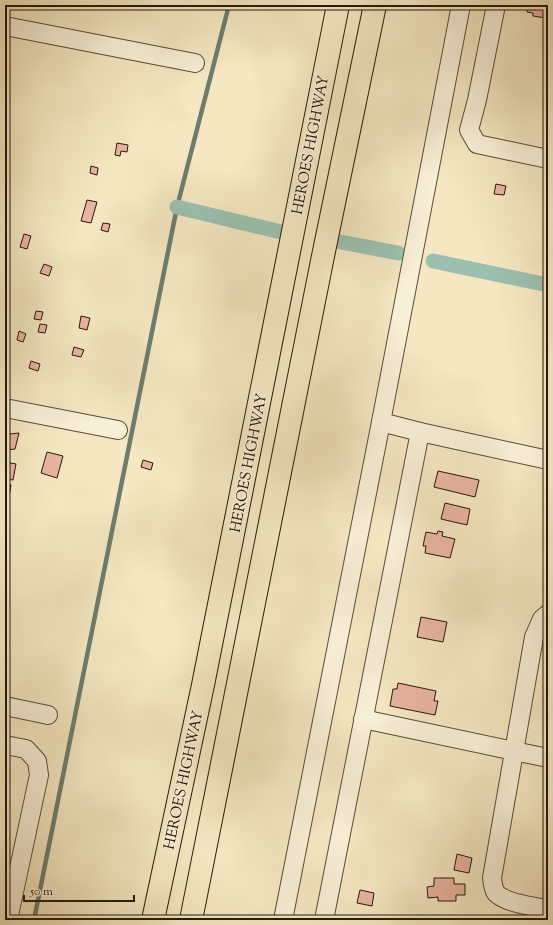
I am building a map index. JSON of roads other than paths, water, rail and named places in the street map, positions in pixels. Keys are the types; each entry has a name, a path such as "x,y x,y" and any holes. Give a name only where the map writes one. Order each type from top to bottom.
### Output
{"main road":[{"name":"HEROES HIGHWAY","path":"153,920 203,685 338,5"},
{"path":"191,920 322,261 375,5"}],"street":[{"path":"283,920 461,5"},
{"path":"496,5 477,100 469,130 477,144 548,159"},
{"path":"5,26 195,63"},
{"path":"5,408 118,430"},
{"path":"381,422 548,460"},
{"path":"324,920 420,432"},
{"path":"548,614 542,619 534,637 492,878 495,892 501,898 519,904 548,909"},
{"path":"5,706 48,715"},
{"path":"364,719 548,758"},
{"path":"5,745 26,749 37,761 39,775 8,920"}],"waterway":[{"path":"34,920 177,207 229,5"},
{"path":"177,207 281,232"},
{"path":"341,242 398,253"},
{"path":"433,261 548,285"}]}
